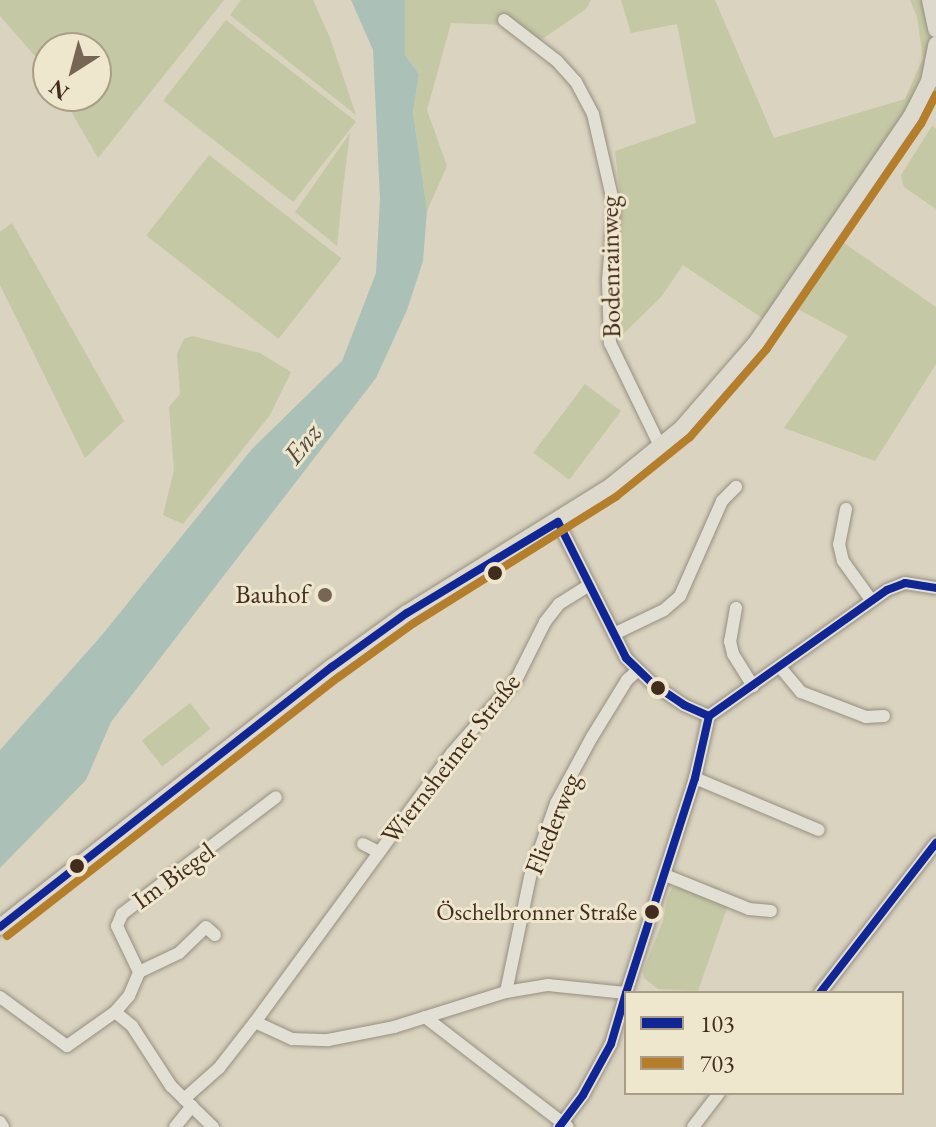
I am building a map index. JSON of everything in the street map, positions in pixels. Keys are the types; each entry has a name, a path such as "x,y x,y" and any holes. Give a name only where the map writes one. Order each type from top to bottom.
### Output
{"main road":[{"path":"930,0 936,29"},
{"path":"0,927 345,658 407,613 558,522 611,486 682,428 756,343 923,95 936,45"}],"street":[{"name":"Bodenrainweg","path":"504,20 557,61 576,82 593,114 614,206 608,280 610,343 660,446"},
{"path":"614,634 664,610 680,596 722,501 736,487"},
{"path":"846,509 839,544 843,561 872,601"},
{"path":"558,522 614,634 637,671 684,705 709,716"},
{"path":"627,991 695,778 709,716 872,601 905,583 936,588"},
{"name":"Wiernsheimer Straße","path":"175,1127 188,1103 255,1022 452,753 516,680 552,613 567,598 590,585"},
{"path":"736,608 730,641 733,654 753,686"},
{"path":"780,667 801,692 866,717 884,716"},
{"name":"Fliederweg","path":"506,992 534,862 556,803 592,737 627,680 637,671"},
{"path":"695,778 819,830"},
{"name":"Im Biegel","path":"139,972 117,926 122,914 276,797"},
{"path":"822,991 936,843"},
{"path":"363,844 379,852"},
{"path":"665,875 749,909 771,911"},
{"path":"0,997 67,1046 115,1012 129,996 139,972 179,953 206,927 215,935"},
{"path":"255,1022 292,1039 328,1040 425,1017 506,992 548,985 624,993"},
{"path":"425,1017 564,1126 611,1044 624,1000"},
{"path":"115,1012 132,1026 171,1086 213,1127"},
{"path":"693,1127 717,1095"},
{"path":"0,1122 3,1127"}],"green space":[{"path":"0,0 224,0 98,158 71,112 112,112 112,32 32,32 32,53 0,16"},
{"path":"241,0 313,0 330,38 356,115 230,15"},
{"path":"405,0 591,0 586,9 535,44 507,25 451,23 427,110 447,166 427,211 413,112 419,74 405,55"},
{"path":"621,0 715,0 774,138 905,99 923,58 917,17 910,0 923,0 930,20 931,43 915,99 765,320 683,265 661,297 613,344 620,194 615,151 696,123 677,24 631,33"},
{"path":"226,20 356,122 293,202 163,100"},
{"path":"932,126 936,129 936,209 904,187 901,175"},
{"path":"350,133 343,188 337,246 295,212"},
{"path":"209,155 341,258 279,339 146,235"},
{"path":"12,223 124,421 85,458 0,285 0,232"},
{"path":"841,241 936,307 936,364 875,461 784,428 848,336 794,307"},
{"path":"192,336 260,353 291,372 270,415 183,524 163,515 174,470 169,407 180,394 177,354 184,339"},
{"path":"585,384 621,411 569,480 533,453"},
{"path":"190,703 210,729 162,767 142,741"},
{"path":"678,885 728,905 698,991 658,989 644,978 643,971 663,921 667,898 672,888"}],"water":[{"name":"Enz","path":"351,0 405,0 405,55 419,74 413,112 427,211 423,261 407,310 376,378 111,722 86,780 0,868 0,750 102,635 252,449 342,361 376,273 380,199 373,50"}],"transit line":[{"name":"703","path":"7,936 339,677 414,623 617,496 690,437 766,350 921,124 936,95"},
{"name":"103","path":"558,522 626,658 653,684 684,705 709,716"},
{"name":"103","path":"0,927 332,667 407,613 558,522"},
{"name":"103","path":"709,716 887,590 905,583 936,588"},
{"name":"103","path":"627,991 695,778 709,716"},
{"name":"103","path":"822,991 936,843"},
{"name":"103","path":"559,1127 583,1095 611,1044 624,1000"}],"place":[{"name":"Bauhof","path":"325,595"},
{"name":"Öschelbronner Straße","path":"652,912"}]}
